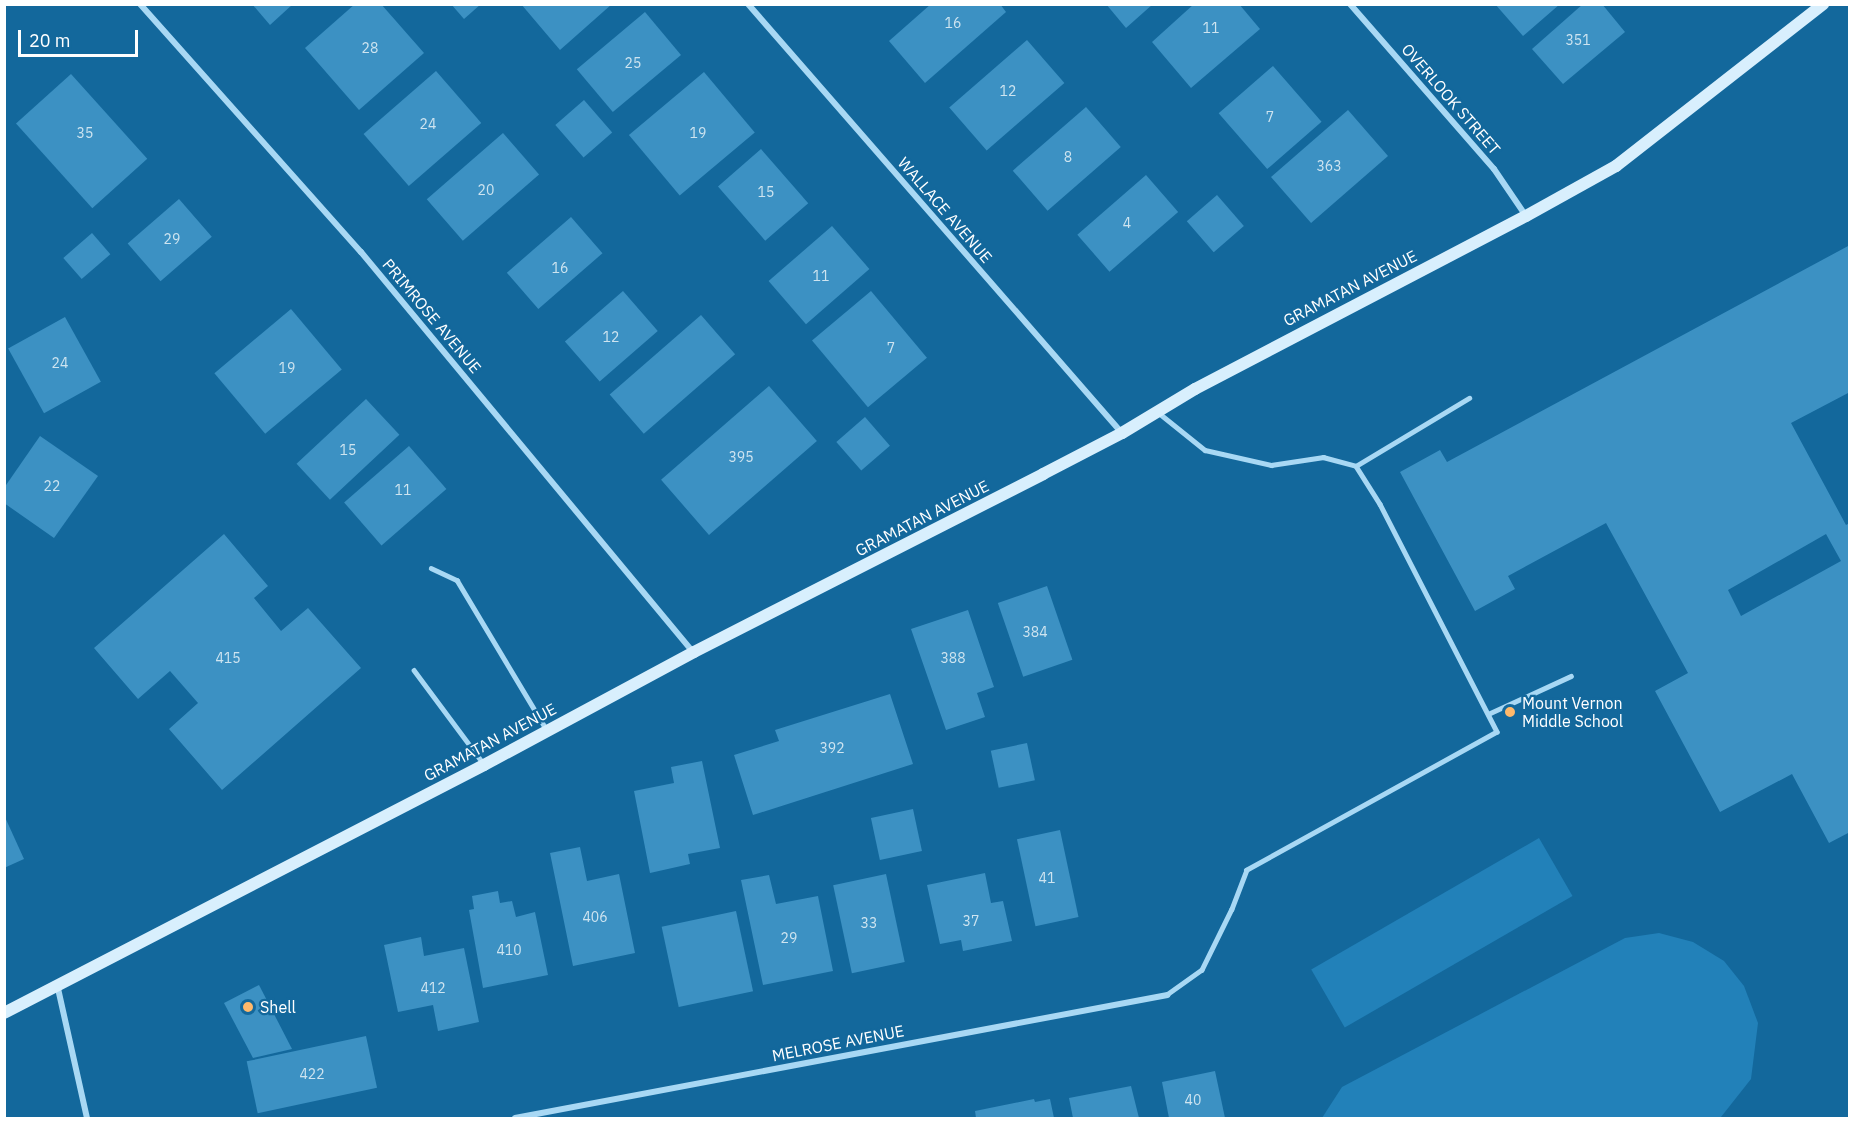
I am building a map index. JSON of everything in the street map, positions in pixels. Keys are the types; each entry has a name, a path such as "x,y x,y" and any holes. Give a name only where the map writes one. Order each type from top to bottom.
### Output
{"main road":[{"name":"GRAMATAN AVENUE","path":"4,1013 57,983 484,765 694,652 1122,433 1325,319 1526,216 1616,166 1823,4"}],"street":[{"name":"PRIMROSE AVENUE","path":"140,4 361,252 694,652"},
{"name":"WALLACE AVENUE","path":"748,4 1122,433"},
{"name":"OVERLOOK STREET","path":"1350,4 1494,169 1526,216"},
{"path":"57,983 87,1119"},
{"name":"MELROSE AVENUE","path":"515,1119 1167,995"}],"lane":[{"path":"1356,466 1469,398"},
{"path":"1157,412 1205,450 1271,465 1323,457 1356,466 1380,504 1497,732 1247,870 1232,909 1202,970 1167,995"},
{"path":"431,568 457,580 548,731"},
{"path":"414,669 484,765"},
{"path":"1488,714 1571,676"}],"shaded area":[{"path":"1539,838 1572,896 1345,1028 1311,969"},
{"path":"1659,933 1693,942 1724,961 1744,986 1758,1023 1751,1079 1721,1117 1322,1118 1342,1087 1625,938"}],"building":[{"path":"252,4 293,4 270,25"},
{"path":"355,4 381,4 424,53 359,110 305,48"},
{"path":"451,4 481,4 464,19"},
{"path":"521,4 612,4 560,50"},
{"path":"931,4 1000,4 1006,12 925,83 889,41"},
{"path":"1106,4 1153,4 1126,28"},
{"path":"1194,4 1239,4 1260,29 1191,88 1152,42"},
{"path":"1495,4 1560,4 1523,36"},
{"path":"1583,4 1602,4 1625,32 1563,84 1532,49"},
{"path":"645,12 681,55 613,112 577,69"},
{"path":"1027,40 1064,83 987,151 949,108"},
{"path":"1273,66 1322,122 1267,169 1219,113"},
{"path":"436,71 481,123 409,186 364,134"},
{"path":"704,72 755,133 680,196 629,135"},
{"path":"71,74 147,159 92,208 16,124"},
{"path":"584,100 612,132 584,157 555,125"},
{"path":"1086,107 1121,147 1048,211 1013,171"},
{"path":"1348,110 1388,156 1311,223 1271,177"},
{"path":"503,133 539,175 463,241 427,199"},
{"path":"761,149 808,203 765,241 718,186"},
{"path":"1146,175 1178,212 1109,272 1077,235"},
{"path":"1217,195 1244,226 1214,252 1187,221"},
{"path":"179,199 212,237 160,281 128,244"},
{"path":"571,217 602,253 538,309 507,273"},
{"path":"832,226 869,269 806,324 769,281"},
{"path":"92,233 110,254 82,279 63,258"},
{"path":"1850,245 1850,392 1791,423 1846,525 1850,523 1850,832 1829,843 1792,774 1720,812 1655,691 1688,673 1606,523 1508,576 1515,589 1475,611 1400,472 1440,450 1447,462","holes":["1826,534 1841,561 1741,616 1728,590"]},
{"path":"623,291 658,331 600,382 565,342"},
{"path":"871,291 927,358 868,407 812,340"},
{"path":"291,309 342,370 265,434 214,373"},
{"path":"701,315 735,354 644,434 610,394"},
{"path":"65,317 101,382 44,413 8,349"},
{"path":"769,386 817,441 709,535 661,480"},
{"path":"366,399 399,435 330,500 297,464"},
{"path":"865,417 890,446 861,471 836,442"},
{"path":"40,436 98,476 54,538 4,503 4,488"},
{"path":"409,446 446,489 381,545 344,502"},
{"path":"224,534 268,586 254,598 281,631 308,608 361,668 222,790 169,729 198,703 170,671 138,699 94,648"},
{"path":"1047,586 1072,660 1023,677 998,603"},
{"path":"968,610 994,687 977,693 985,717 946,730 911,629"},
{"path":"890,694 913,764 753,815 734,755 779,741 775,730"},
{"path":"1027,743 1035,780 999,788 991,751"},
{"path":"702,761 720,848 688,854 690,864 650,873 634,791 674,783 671,767"},
{"path":"913,809 922,851 880,860 871,818"},
{"path":"4,815 24,859 4,868"},
{"path":"1060,830 1079,917 1035,926 1017,839"},
{"path":"580,847 587,881 619,874 635,953 573,966 550,853"},
{"path":"985,873 991,903 1003,901 1012,941 963,951 961,940 940,944 927,885"},
{"path":"886,874 905,962 852,973 833,885"},
{"path":"769,875 776,904 818,896 833,971 763,985 741,880"},
{"path":"498,891 500,903 512,901 516,917 535,912 548,975 483,988 469,910 474,909 472,896"},
{"path":"736,911 753,991 679,1007 662,927"},
{"path":"421,937 424,956 464,948 479,1022 438,1031 433,1005 398,1012 384,945"},
{"path":"259,985 292,1049 253,1058 224,1003"},
{"path":"366,1036 377,1088 258,1113 247,1061"},
{"path":"1215,1071 1225,1118 1169,1118 1162,1082"},
{"path":"1131,1086 1139,1118 1073,1118 1069,1098"},
{"path":"1034,1099 1035,1102 1050,1099 1054,1118 976,1118 975,1111"}],"place":[{"name":"Mount Vernon Middle School","path":"1510,712"},
{"name":"Shell","path":"248,1007"}]}
